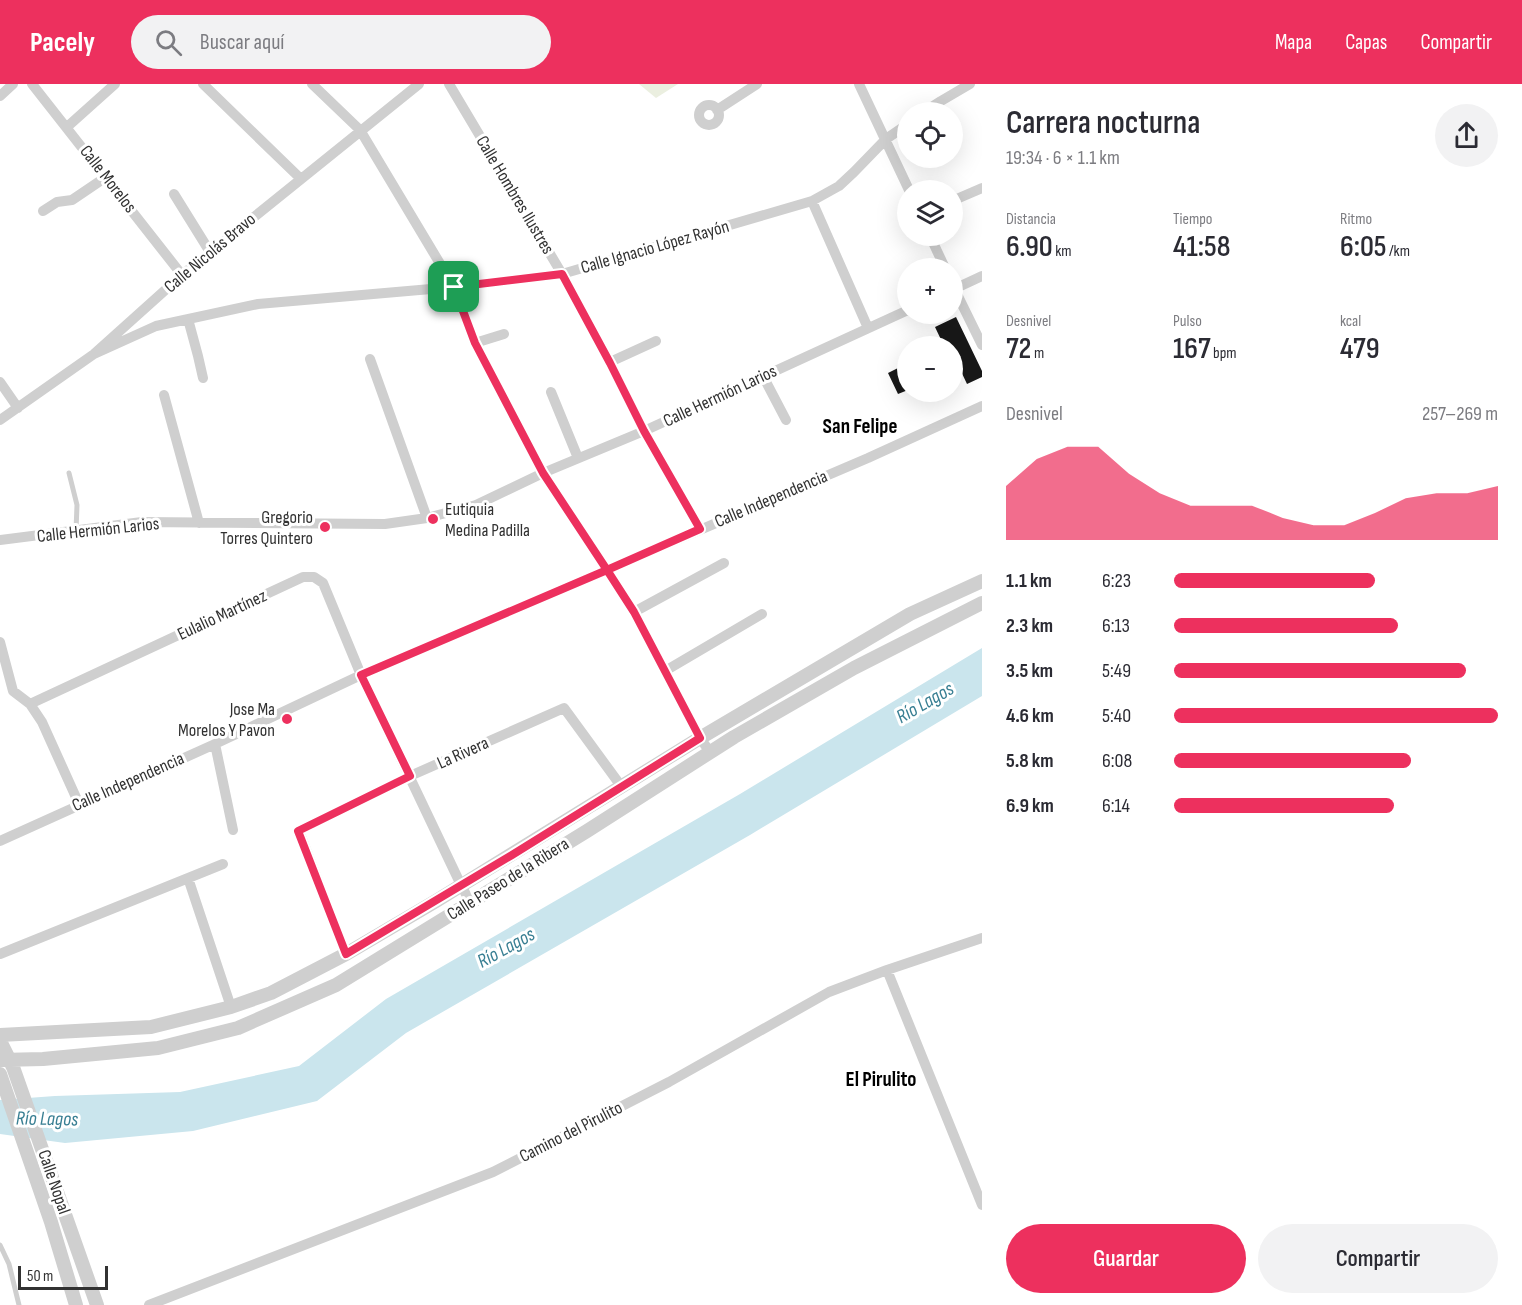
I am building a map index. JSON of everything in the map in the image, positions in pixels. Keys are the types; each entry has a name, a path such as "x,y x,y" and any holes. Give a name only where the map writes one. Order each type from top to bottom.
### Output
{"street":[{"path":"1,92 13,84"},
{"name":"Calle Morelos","path":"32,84 182,274"},
{"path":"67,127 115,84"},
{"path":"203,84 300,178"},
{"path":"312,84 360,130 454,287 475,343 543,473 634,612 700,738 710,752"},
{"name":"Calle Nicolás Bravo","path":"0,420 94,354 182,274 418,84"},
{"name":"Calle Hombres Ilustres","path":"449,84 562,274 644,431 700,529"},
{"path":"717,110 757,84"},
{"path":"859,84 904,180"},
{"path":"939,102 970,84"},
{"name":"Calle Ignacio López Rayón","path":"94,354 156,326 258,304 454,287 562,274 812,201 839,186 886,139 897,132"},
{"path":"43,211 57,202 72,200 106,177"},
{"path":"963,196 982,188"},
{"path":"174,194 210,252"},
{"path":"812,201 868,328"},
{"path":"963,283 982,276"},
{"path":"963,307 982,345"},
{"path":"143,309 156,326"},
{"name":"Calle Hermión Larios","path":"0,540 142,522 385,525 427,518 476,505 897,315"},
{"path":"188,319 203,378"},
{"path":"475,343 504,334"},
{"path":"610,363 656,341"},
{"path":"370,359 427,518"},
{"path":"763,376 786,420"},
{"path":"0,382 18,408"},
{"path":"551,392 578,458"},
{"path":"164,395 199,523"},
{"name":"Calle Independencia","path":"0,841 361,675 868,458 982,406"},
{"path":"634,612 724,563"},
{"name":"Eulalio Martínez","path":"30,704 303,578 314,577 323,583 361,675"},
{"name":"Calle Paseo de la Ribera","path":"0,1035 150,1027 231,1007 271,993 346,954 512,855 700,738 910,614 982,580"},
{"name":"Calle Paseo de la Ribera","path":"8,1062 158,1047 238,1028 336,985 587,831 734,737 854,668 982,603"},
{"path":"664,671 762,614"},
{"path":"0,642 13,691 30,704 42,722 79,804"},
{"path":"361,675 470,902"},
{"name":"La Rivera","path":"346,954 298,831 410,776 564,708 621,786"},
{"path":"215,744 233,830"},
{"path":"0,954 224,864"},
{"path":"188,878 231,1007"},
{"name":"Camino del Pirulito","path":"148,1305 171,1301 493,1172 669,1082 829,992 982,938"},
{"path":"887,970 982,1205"},
{"name":"Calle Nopal","path":"0,1041 54,1181 97,1305"},
{"name":"Calle Nopal","path":"0,1074 39,1184 76,1305"}],"lane":[{"path":"69,473 77,506 76,531"},
{"path":"0,1245 9,1264 19,1305"}],"shaded area":[{"path":"639,84 678,84 656,98"}],"water":[{"name":"Río Lagos","path":"982,648 982,696 750,835 406,1033 317,1101 193,1131 65,1143 0,1134 0,1100 180,1092 299,1066 386,999 740,794"}],"building":[{"path":"941,324 959,324 982,371 982,377 967,384 963,376 963,336 939,336 935,327"},
{"path":"897,368 897,392 888,373"}],"place":[{"name":"Eutiquia Medina Padilla","path":"433,519"},
{"name":"Gregorio Torres Quintero","path":"325,527"},
{"name":"Jose Ma Morelos Y Pavon","path":"287,719"}],"district":[{"name":"San Felipe","path":"860,426"},
{"name":"El Pirulito","path":"881,1079"}],"route":[{"path":"454,287 475,343 543,473 607,570 361,675 410,776 298,831 346,954 512,855 700,738 634,612 607,570 700,529 644,431 562,274 454,287"}]}
